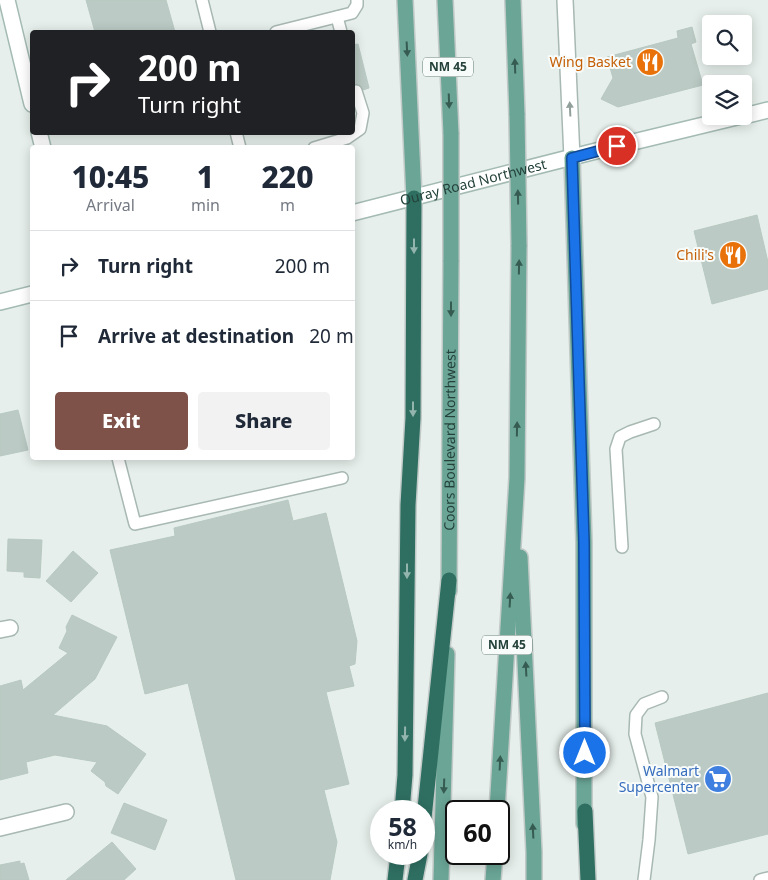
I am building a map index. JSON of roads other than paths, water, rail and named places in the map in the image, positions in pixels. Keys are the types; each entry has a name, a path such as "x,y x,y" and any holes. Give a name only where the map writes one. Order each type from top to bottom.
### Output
{"highway":[{"path":"403,800 405,775 408,505 413,418 414,198"},
{"path":"426,800 449,580"},
{"path":"585,811 588,880"},
{"path":"395,880 397,865"},
{"path":"415,880 418,865"}],"main road":[{"path":"405,0 414,198"},
{"name":"Coors Boulevard Northwest","path":"441,880 449,580 451,260 451,134 445,0"},
{"name":"NM 45","path":"498,800 517,478 519,245 513,0"},
{"path":"572,158 584,542 585,811 580,880"},
{"path":"517,478 534,880"},
{"path":"493,880 494,865"}],"street":[{"path":"8,0 30,95"},
{"path":"565,0 572,158"},
{"name":"Ouray Road Northwest","path":"752,114 768,110"},
{"name":"Ouray Road Northwest","path":"355,212 706,125"},
{"path":"0,302 30,294"},
{"path":"0,828 66,812"}],"lane":[{"path":"202,0 210,30"},
{"path":"284,30 352,13 357,5 357,0"},
{"path":"337,17 340,30"},
{"path":"355,132 360,129 363,113 356,91"},
{"path":"324,145 351,135"},
{"path":"622,546 616,449 620,437 654,424"},
{"path":"119,460 135,524 342,478"},
{"path":"644,880 652,797 636,734 636,714 644,704 662,697"},
{"path":"760,880 768,878"}],"place":[{"name":"Wing Basket","path":"650,62"},
{"name":"Chili's","path":"733,255"},
{"name":"Walmart Supercenter","path":"718,779"}]}
